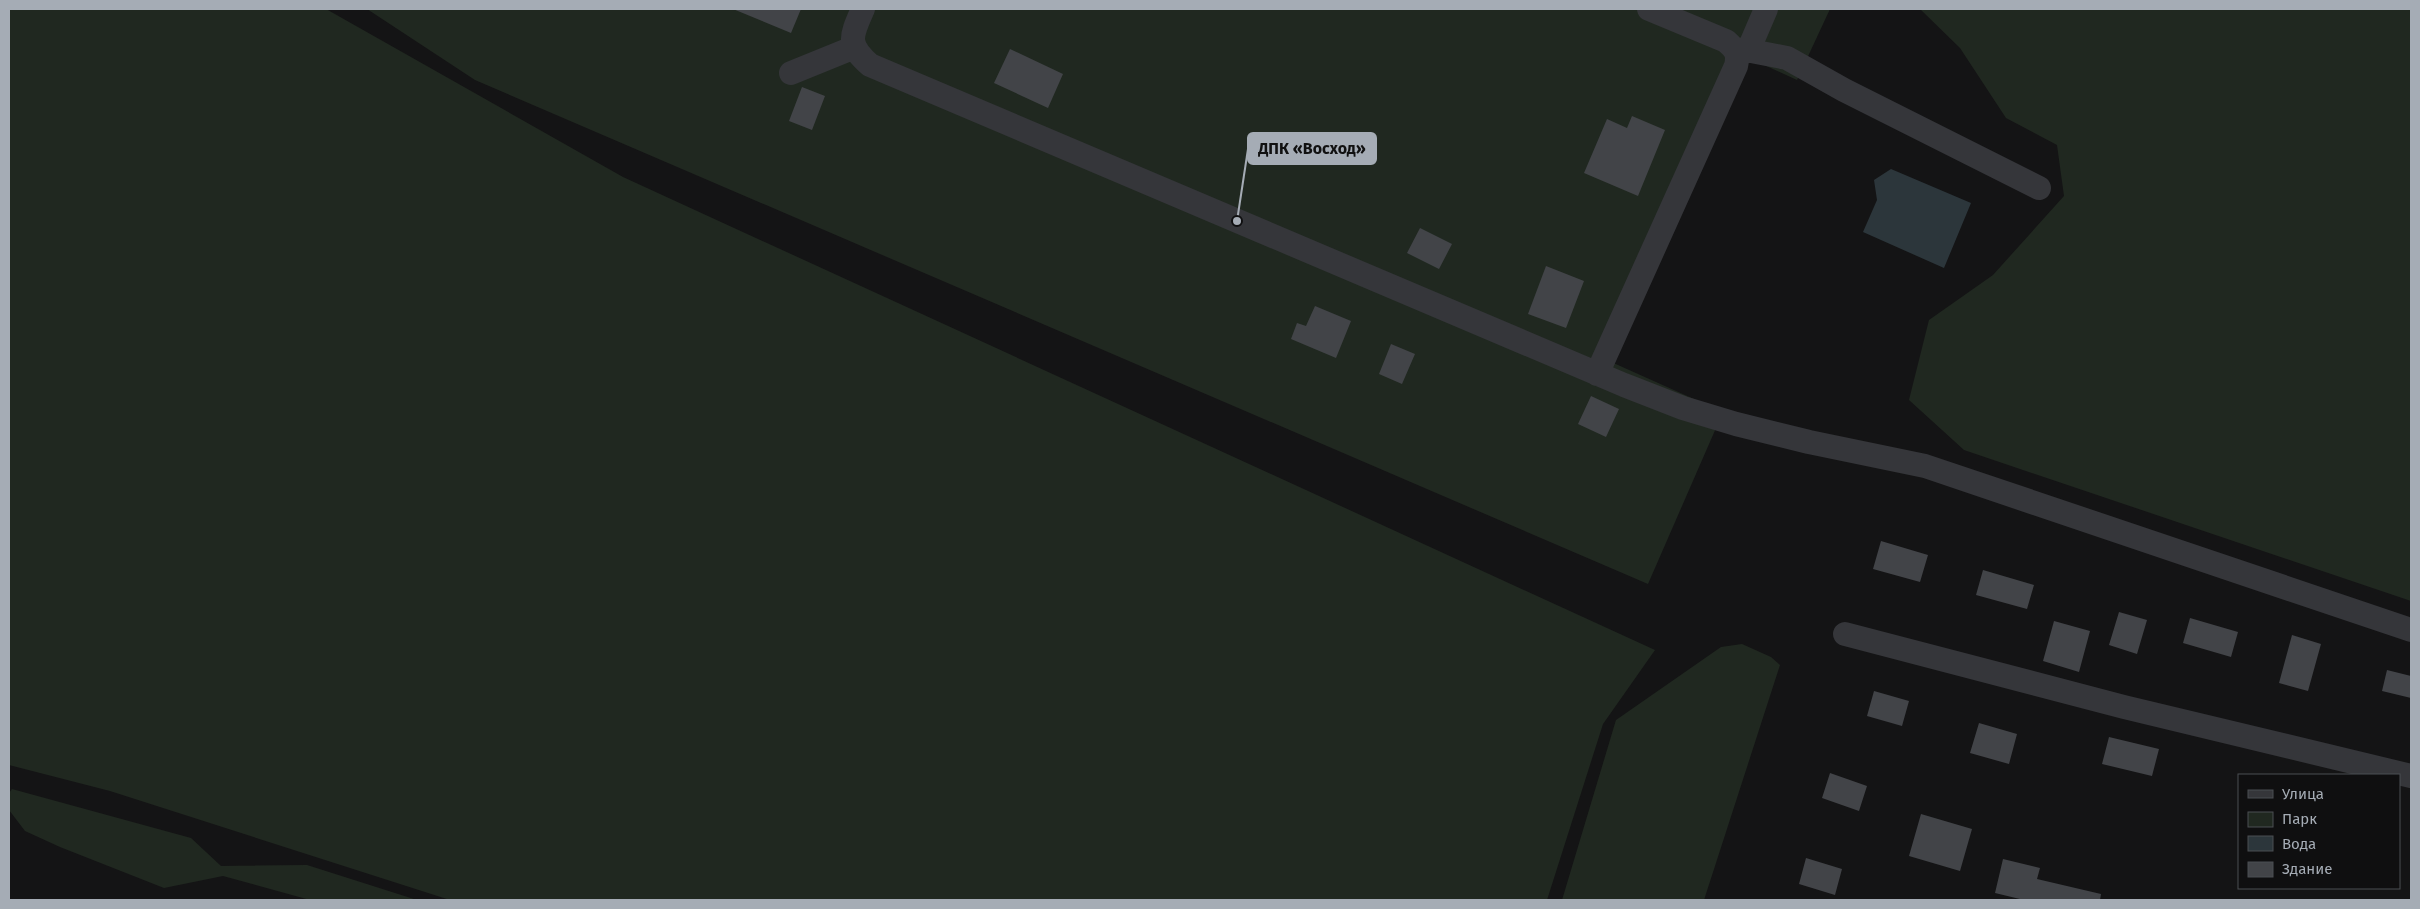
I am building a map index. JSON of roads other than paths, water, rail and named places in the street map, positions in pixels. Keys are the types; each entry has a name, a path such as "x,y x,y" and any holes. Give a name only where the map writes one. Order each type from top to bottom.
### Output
{"street":[{"path":"863,9 852,33 855,52 870,65 1598,374 1683,408 1736,424 1809,442 1925,466 2411,630"},
{"path":"1649,9 1726,41 1742,53 1787,58 1844,90 2039,188"},
{"path":"1598,374 1736,66 1742,53 1752,44 1766,9"},
{"path":"791,73 855,47"},
{"path":"1845,634 2124,707 2411,776"}],"water":[{"path":"1891,169 1971,203 1944,268 1863,232 1877,200 1874,180"}],"place":[{"name":"ДПК «Восход»","path":"1237,221"}]}
